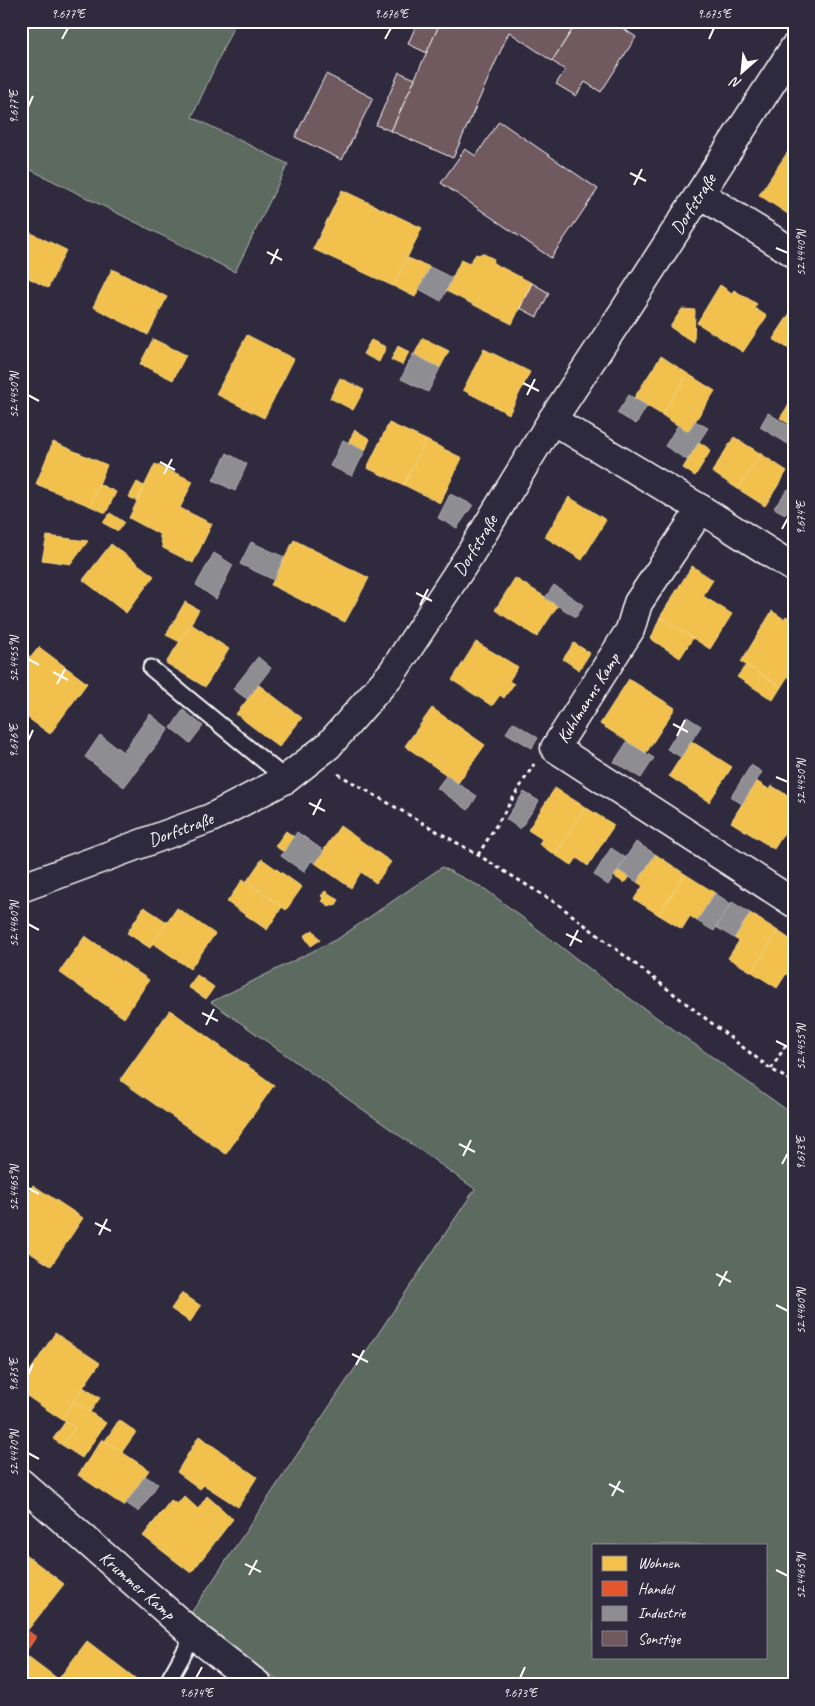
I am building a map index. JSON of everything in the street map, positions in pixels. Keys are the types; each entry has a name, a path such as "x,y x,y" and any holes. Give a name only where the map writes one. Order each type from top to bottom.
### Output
{"street":[{"name":"Dorfstraße","path":"21,888 211,818 286,779 328,746 392,673 469,556 552,420 794,48"},
{"path":"700,194 794,253"},
{"path":"552,420 791,561"},
{"name":"Kuhlmanns Kamp","path":"701,509 638,603 630,630 555,748 794,903"},
{"name":"Krummer Kamp","path":"21,1483 194,1635 258,1685"}],"lane":[{"path":"151,668 286,779"},
{"path":"166,1685 194,1635"}],"path":[{"path":"478,855 540,754 555,748"},
{"path":"311,759 478,855 559,905 771,1068 794,1083"},
{"path":"771,1068 794,1032"}],"green space":[{"path":"21,21 236,21 192,117 288,164 235,272 21,165"},
{"path":"442,867 485,889 611,985 794,1115 794,1685 283,1685 191,1613 475,1189 211,1002 339,938"}],"building: Wohnen":[{"path":"791,147 794,149 794,218 759,195"},
{"path":"342,190 422,228 393,286 313,249"},
{"path":"21,228 66,250 48,288 21,274"},
{"path":"482,253 494,259 493,263 532,283 512,324 446,291 461,260 469,264 476,254"},
{"path":"408,258 430,267 415,297 393,286"},
{"path":"112,269 167,297 148,335 93,307"},
{"path":"720,285 732,293 734,290 757,304 754,308 767,316 743,352 697,323"},
{"path":"794,307 794,352 773,339"},
{"path":"682,309 695,310 694,343 670,327"},
{"path":"247,335 294,359 264,418 216,394"},
{"path":"423,338 449,351 440,368 414,355"},
{"path":"153,339 186,355 173,380 140,364"},
{"path":"371,340 386,347 379,362 363,354"},
{"path":"398,346 409,352 402,365 391,360"},
{"path":"484,349 530,372 509,414 463,390"},
{"path":"661,356 688,374 662,415 634,398"},
{"path":"688,374 715,391 688,432 662,415"},
{"path":"340,378 364,390 353,410 330,398"},
{"path":"794,397 794,427 780,418"},
{"path":"389,423 426,440 404,485 367,468"},
{"path":"355,430 370,439 365,451 348,443"},
{"path":"734,437 761,454 738,489 712,472"},
{"path":"426,440 462,458 440,503 404,485"},
{"path":"53,442 107,465 90,506 36,484"},
{"path":"699,442 711,450 695,476 683,468"},
{"path":"761,454 787,471 765,506 738,489"},
{"path":"155,464 193,481 180,508 212,524 193,563 163,548 159,534 129,518"},
{"path":"137,482 144,486 137,501 129,497"},
{"path":"99,484 116,492 106,513 90,506"},
{"path":"569,497 606,520 582,560 545,537"},
{"path":"110,513 124,522 118,531 103,523"},
{"path":"47,536 88,541 71,564 42,560"},
{"path":"294,540 369,578 345,622 271,585"},
{"path":"111,544 154,576 126,613 83,580"},
{"path":"692,566 713,580 703,596 732,614 710,649 660,617"},
{"path":"515,578 558,605 537,637 495,610"},
{"path":"185,602 199,610 180,642 166,635"},
{"path":"772,611 784,619 786,616 794,621 794,667 781,687 741,662"},
{"path":"660,617 693,638 680,658 651,639"},
{"path":"191,624 229,649 205,687 166,663"},
{"path":"476,642 518,667 509,681 514,684 504,698 500,695 492,706 452,680"},
{"path":"574,643 590,653 579,670 563,659"},
{"path":"39,647 87,683 50,734 21,713 21,651 31,657"},
{"path":"746,665 781,687 773,700 737,677"},
{"path":"629,679 675,708 646,753 600,724"},
{"path":"259,685 302,718 279,747 236,714"},
{"path":"432,708 485,745 458,783 405,746"},
{"path":"691,741 732,767 709,802 669,776"},
{"path":"756,781 770,790 772,786 792,798 790,803 794,805 794,817 774,849 731,822"},
{"path":"555,788 585,807 555,855 539,844 542,839 528,830"},
{"path":"585,807 614,825 588,866 577,858 572,865 555,855"},
{"path":"340,826 391,862 376,883 361,872 351,888 315,863"},
{"path":"286,831 294,837 284,852 275,846"},
{"path":"655,854 685,874 659,915 634,899 643,886 637,882"},
{"path":"262,859 302,887 286,910 247,881"},
{"path":"618,870 629,877 624,883 614,876"},
{"path":"685,874 715,893 697,921 690,916 682,929 659,915"},
{"path":"243,879 282,907 267,930 227,902"},
{"path":"325,891 339,900 335,906 332,904 330,907 322,901 324,899 321,896"},
{"path":"144,907 167,922 150,948 127,933"},
{"path":"177,908 215,934 190,969 153,943"},
{"path":"750,913 778,931 752,972 728,958 739,941 734,938"},
{"path":"313,930 320,940 311,946 304,936"},
{"path":"778,931 794,942 794,971 791,976 786,974 777,988 752,972"},
{"path":"85,936 149,980 124,1018 59,972"},
{"path":"197,975 214,987 206,999 188,987"},
{"path":"170,1010 274,1085 226,1154 120,1080"},
{"path":"33,1185 83,1218 51,1266 21,1247 21,1203"},
{"path":"182,1293 201,1306 190,1322 171,1309"},
{"path":"55,1333 100,1363 61,1419 21,1392 21,1385"},
{"path":"83,1387 100,1398 90,1412 74,1401"},
{"path":"74,1401 106,1423 82,1458 62,1445 75,1428 61,1419"},
{"path":"119,1420 136,1432 122,1452 105,1441"},
{"path":"66,1421 75,1428 62,1445 53,1439"},
{"path":"199,1436 257,1477 238,1507 204,1485 200,1489 177,1472"},
{"path":"102,1439 149,1470 124,1506 78,1475"},
{"path":"184,1496 198,1509 207,1496 233,1519 191,1573 143,1536 171,1500 177,1504"},
{"path":"21,1551 64,1584 27,1631 21,1626"},
{"path":"87,1641 144,1685 54,1685"},
{"path":"25,1654 58,1679 54,1685 27,1685 21,1681 21,1659"}],"building: Handel":[{"path":"21,1626 36,1637 21,1659"}],"building: Industrie":[{"path":"430,267 452,278 441,301 419,289"},
{"path":"413,354 440,368 428,392 401,379"},
{"path":"629,395 647,406 636,424 617,413"},
{"path":"768,413 794,429 793,447 760,427"},
{"path":"695,421 708,428 687,460 665,446 678,425 688,432"},
{"path":"343,440 365,451 352,476 330,466"},
{"path":"227,453 247,464 235,491 213,480"},
{"path":"788,489 794,493 794,508 790,506 785,514 774,508"},
{"path":"450,494 473,505 457,528 438,518"},
{"path":"251,542 284,557 274,580 240,564"},
{"path":"214,553 233,565 216,599 196,585"},
{"path":"554,585 583,605 576,617 545,598"},
{"path":"258,657 271,668 247,699 233,689"},
{"path":"183,710 203,726 190,743 171,728"},
{"path":"150,714 169,729 124,787 85,757 100,735 123,752"},
{"path":"687,717 701,726 681,757 667,749"},
{"path":"513,722 538,738 532,748 506,733"},
{"path":"627,742 654,758 641,778 614,762"},
{"path":"751,765 762,772 742,804 731,797"},
{"path":"446,776 477,796 468,810 437,788"},
{"path":"524,792 539,801 520,829 506,819"},
{"path":"297,832 324,851 315,863 311,861 304,872 281,856"},
{"path":"636,842 655,854 637,882 618,870"},
{"path":"611,848 626,858 608,885 594,875"},
{"path":"715,893 731,904 714,931 697,921"},
{"path":"732,902 750,913 734,938 716,927"},
{"path":"145,1476 158,1484 139,1512 126,1503"}],"building: Sonstige":[{"path":"418,21 441,21 427,53 408,44"},
{"path":"441,21 578,21 552,61 509,32 453,158 391,131"},
{"path":"578,21 612,21 636,37 601,92 585,82 576,96 556,84 565,70 552,61"},
{"path":"399,72 415,79 391,131 376,125"},
{"path":"326,74 373,98 342,160 295,137"},
{"path":"499,121 598,189 551,258 441,183 465,149 476,156"},
{"path":"532,283 549,293 537,317 520,308"}]}
